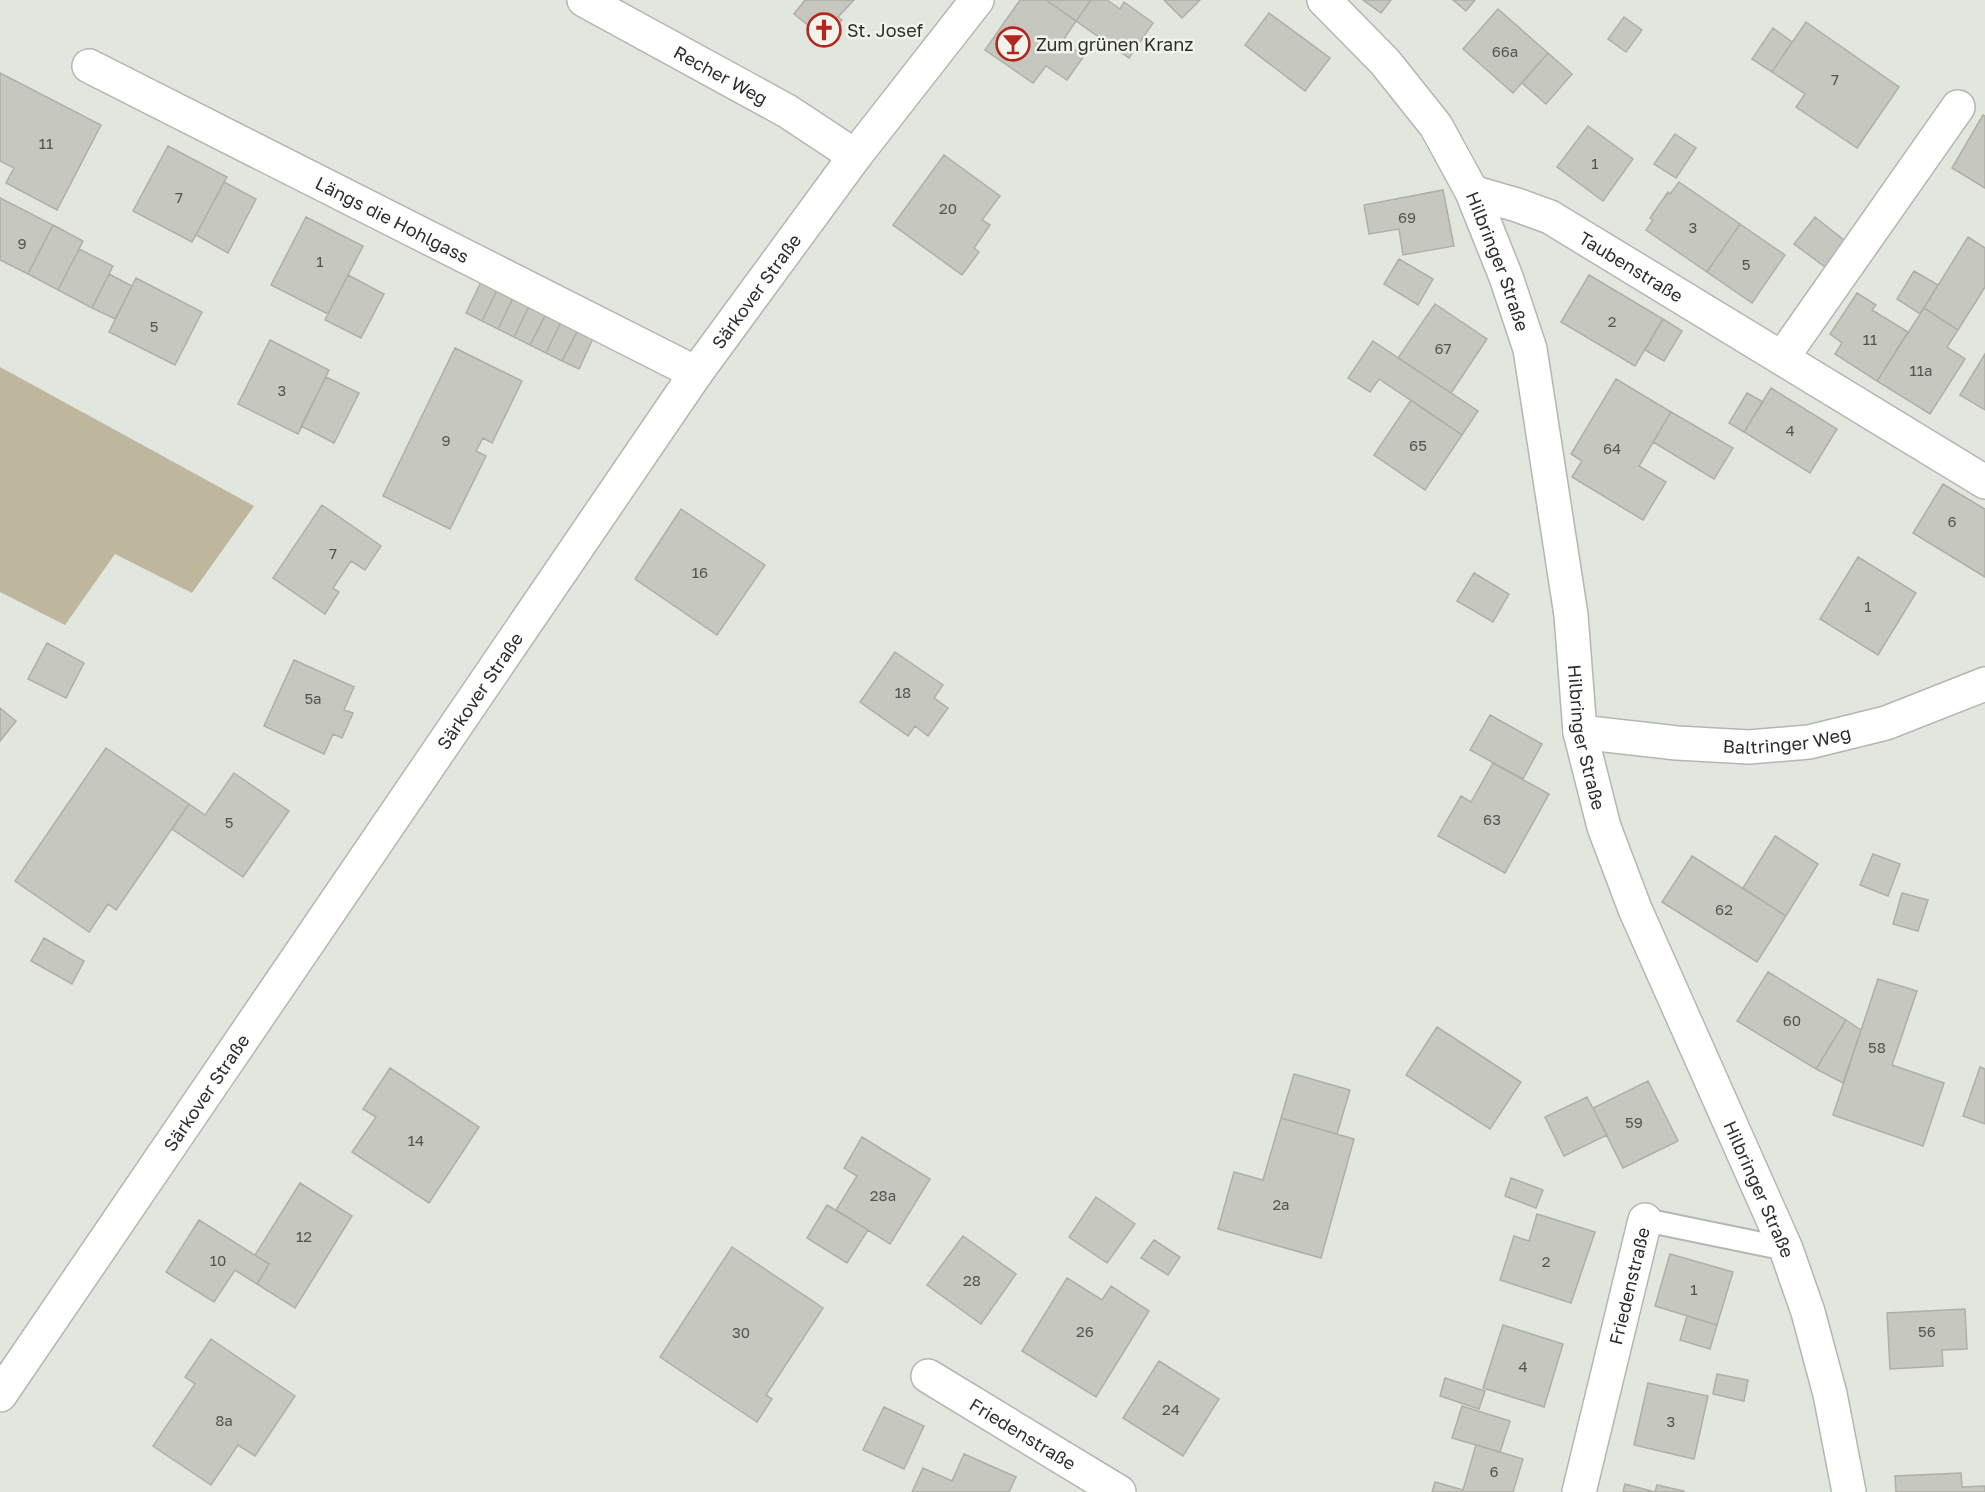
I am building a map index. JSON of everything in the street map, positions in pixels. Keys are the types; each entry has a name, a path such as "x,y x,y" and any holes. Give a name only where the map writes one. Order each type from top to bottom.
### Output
{"street":[{"name":"Recher Weg","path":"584,0 787,111 855,156"},
{"name":"Särkover Straße","path":"0,1395 696,373 855,156 977,0"},
{"name":"Hilbringer Straße","path":"1324,0 1385,62 1436,126 1472,192 1506,277 1530,349 1571,615 1580,732 1604,827 1635,909 1786,1249 1808,1312 1830,1394 1849,1492"},
{"name":"Längs die Hohlgass","path":"89,66 696,373"},
{"path":"1782,358 1958,107"},
{"name":"Taubenstraße","path":"1472,192 1550,217 1985,482"},
{"name":"Baltringer Weg","path":"1580,732 1677,743 1749,747 1809,742 1886,723 1985,684"},
{"name":"Friedenstraße","path":"1579,1492 1645,1220"},
{"name":"Friedenstraße","path":"928,1376 1103,1488"}],"lane":[{"name":"Friedenstraße","path":"1645,1220 1786,1249"}],"shaded area":[{"path":"0,367 254,506 192,593 115,554 65,625 0,592"}],"building":[{"name":"St. Josef","path":"805,0 854,0 838,17 842,20 826,40 794,14"},
{"path":"1020,0 1046,0 1076,21 1062,42 1084,56 1067,80 1046,66 1033,83 985,50"},
{"path":"1046,0 1091,0 1076,21"},
{"path":"1091,0 1107,0 1120,9 1124,2 1153,23 1129,58 1076,21"},
{"path":"1164,0 1200,0 1182,18"},
{"path":"1363,0 1391,0 1381,13"},
{"path":"1453,0 1475,0 1466,11"},
{"path":"1498,9 1548,53 1513,93 1463,49"},
{"path":"1269,13 1330,58 1305,91 1245,45"},
{"path":"1624,17 1642,30 1626,52 1608,39"},
{"path":"1806,22 1899,87 1857,148 1796,107 1805,94 1772,72"},
{"path":"1773,28 1792,42 1772,72 1752,59"},
{"path":"1548,53 1572,74 1546,104 1522,83"},
{"path":"0,73 101,125 57,210 6,183 14,168 0,161"},
{"path":"1983,115 1985,116 1985,188 1952,168"},
{"path":"1588,126 1633,159 1603,201 1557,167"},
{"path":"1675,134 1696,148 1676,178 1654,164"},
{"path":"168,146 227,177 192,242 133,211"},
{"path":"944,155 1000,196 982,220 990,225 974,248 979,252 962,275 893,225"},
{"path":"224,182 256,199 228,253 196,235"},
{"path":"1679,182 1740,224 1707,272 1646,230 1653,220 1650,218 1668,192 1670,194"},
{"path":"1443,190 1454,246 1403,255 1399,229 1369,234 1364,205"},
{"path":"0,198 53,225 28,274 0,260"},
{"path":"306,217 363,246 328,314 271,285"},
{"path":"1815,217 1845,241 1825,267 1794,244"},
{"path":"1740,224 1785,255 1752,303 1707,272"},
{"path":"53,225 83,241 58,290 28,274"},
{"path":"1968,237 1985,248 1985,287 1958,330 1924,308"},
{"path":"79,249 113,266 92,308 58,290"},
{"path":"1399,259 1433,279 1418,305 1384,284"},
{"path":"1914,271 1938,285 1920,314 1897,299"},
{"path":"109,274 132,286 115,319 92,308"},
{"path":"348,275 384,294 361,338 325,320"},
{"path":"1589,275 1663,319 1635,366 1561,322"},
{"path":"136,278 202,312 175,365 109,332"},
{"path":"482,280 498,288 482,321 466,313"},
{"path":"498,288 514,296 498,329 482,321"},
{"path":"1857,293 1876,305 1872,310 1908,332 1877,381 1835,354 1842,343 1830,334"},
{"path":"514,296 530,304 514,337 498,329"},
{"path":"530,304 547,312 530,345 514,337"},
{"path":"1435,304 1487,339 1451,393 1398,358"},
{"path":"1924,308 1958,330 1947,347 1965,359 1930,414 1877,381"},
{"path":"547,312 562,320 546,353 530,345"},
{"path":"1663,319 1682,331 1664,361 1645,350"},
{"path":"562,320 579,328 562,361 546,353"},
{"path":"579,328 594,336 579,369 562,361"},
{"path":"270,340 329,370 298,434 238,404"},
{"path":"1373,341 1478,411 1462,435 1379,379 1370,392 1348,378"},
{"path":"455,348 522,381 492,443 483,438 476,451 486,456 450,529 383,496"},
{"path":"1985,354 1985,410 1960,395"},
{"path":"326,377 359,393 334,443 301,426"},
{"path":"1616,379 1671,412 1639,466 1666,482 1643,520 1572,477 1582,461 1571,454"},
{"path":"1771,388 1837,429 1810,473 1744,432"},
{"path":"1747,393 1763,402 1744,432 1729,423"},
{"path":"1411,400 1462,435 1425,490 1374,455"},
{"path":"1671,412 1733,448 1714,479 1653,442"},
{"path":"1943,484 1985,509 1985,577 1913,533"},
{"path":"322,505 381,546 365,570 351,561 333,588 339,592 325,614 273,578"},
{"path":"681,509 765,565 717,635 635,579"},
{"path":"1858,557 1916,593 1878,655 1820,619"},
{"path":"1474,573 1509,594 1493,622 1457,601"},
{"path":"47,643 84,663 66,698 28,679"},
{"path":"895,652 943,685 934,698 948,708 928,736 915,726 908,736 860,702"},
{"path":"294,660 354,687 344,710 353,713 342,738 333,734 324,754 264,726"},
{"path":"0,708 16,721 0,741"},
{"path":"1490,715 1542,744 1523,779 1470,750"},
{"path":"106,748 189,804 116,910 108,904 89,932 15,881"},
{"path":"1493,763 1549,794 1505,873 1438,836 1461,796 1471,802"},
{"path":"234,773 289,811 243,877 172,829 189,804 205,815"},
{"path":"1775,836 1818,864 1786,916 1743,888"},
{"path":"1873,854 1900,864 1888,896 1860,885"},
{"path":"1692,856 1786,916 1757,962 1662,902"},
{"path":"1902,893 1928,900 1918,931 1893,924"},
{"path":"44,938 84,961 72,984 31,961"},
{"path":"1768,972 1846,1020 1816,1069 1737,1021"},
{"path":"1878,979 1917,991 1892,1065 1944,1083 1923,1146 1833,1115"},
{"path":"1846,1020 1861,1030 1843,1083 1816,1069"},
{"path":"1437,1027 1521,1082 1490,1129 1406,1075"},
{"path":"1980,1067 1985,1069 1985,1124 1963,1116"},
{"path":"390,1068 479,1127 429,1203 352,1152 376,1117 363,1109"},
{"path":"1294,1074 1350,1090 1337,1134 1281,1118"},
{"path":"1648,1081 1678,1141 1623,1168 1593,1108"},
{"path":"1587,1097 1607,1135 1564,1156 1545,1117"},
{"path":"1281,1118 1354,1139 1321,1258 1218,1229 1234,1172 1263,1180"},
{"path":"862,1137 930,1179 890,1244 836,1210 857,1176 844,1168"},
{"path":"1511,1178 1543,1190 1536,1208 1505,1196"},
{"path":"300,1183 352,1216 295,1308 257,1284 269,1264 255,1255"},
{"path":"1096,1197 1135,1224 1107,1263 1069,1237"},
{"path":"827,1205 868,1230 847,1263 807,1238"},
{"path":"1537,1214 1595,1232 1571,1303 1500,1280 1514,1236 1529,1241"},
{"path":"199,1220 269,1264 257,1284 235,1270 214,1302 166,1272"},
{"path":"963,1236 1016,1274 981,1324 927,1285"},
{"path":"1154,1240 1180,1257 1168,1275 1141,1258"},
{"path":"732,1247 823,1308 766,1395 772,1399 757,1422 660,1357"},
{"path":"1670,1254 1733,1272 1717,1325 1655,1306"},
{"path":"1067,1278 1102,1300 1111,1286 1149,1311 1096,1397 1022,1351"},
{"path":"1965,1309 1967,1349 1942,1350 1943,1366 1890,1369 1887,1313"},
{"path":"1687,1316 1717,1325 1710,1349 1680,1340"},
{"path":"1503,1325 1563,1344 1544,1407 1483,1388"},
{"path":"211,1339 295,1396 255,1456 238,1445 211,1485 153,1446 195,1384 185,1377"},
{"path":"1159,1361 1219,1399 1183,1456 1123,1418"},
{"path":"1717,1374 1748,1380 1744,1401 1713,1394"},
{"path":"1445,1378 1485,1391 1479,1409 1440,1396"},
{"path":"1648,1383 1708,1396 1694,1459 1634,1445"},
{"path":"1462,1406 1510,1421 1500,1452 1452,1438"},
{"path":"884,1407 924,1426 904,1469 863,1450"},
{"path":"1476,1445 1523,1459 1513,1492 1432,1492 1435,1482 1463,1490"},
{"path":"964,1454 1016,1477 1009,1492 912,1492 923,1468 952,1481"},
{"path":"1961,1473 1962,1487 1985,1486 1985,1492 1896,1492 1895,1476"},
{"path":"1625,1484 1655,1492 1623,1492"},
{"path":"1657,1485 1684,1491 1684,1492 1655,1492"}],"place":[{"name":"St. Josef","path":"824,30"},
{"name":"Zum grünen Kranz","path":"1013,44"}]}
